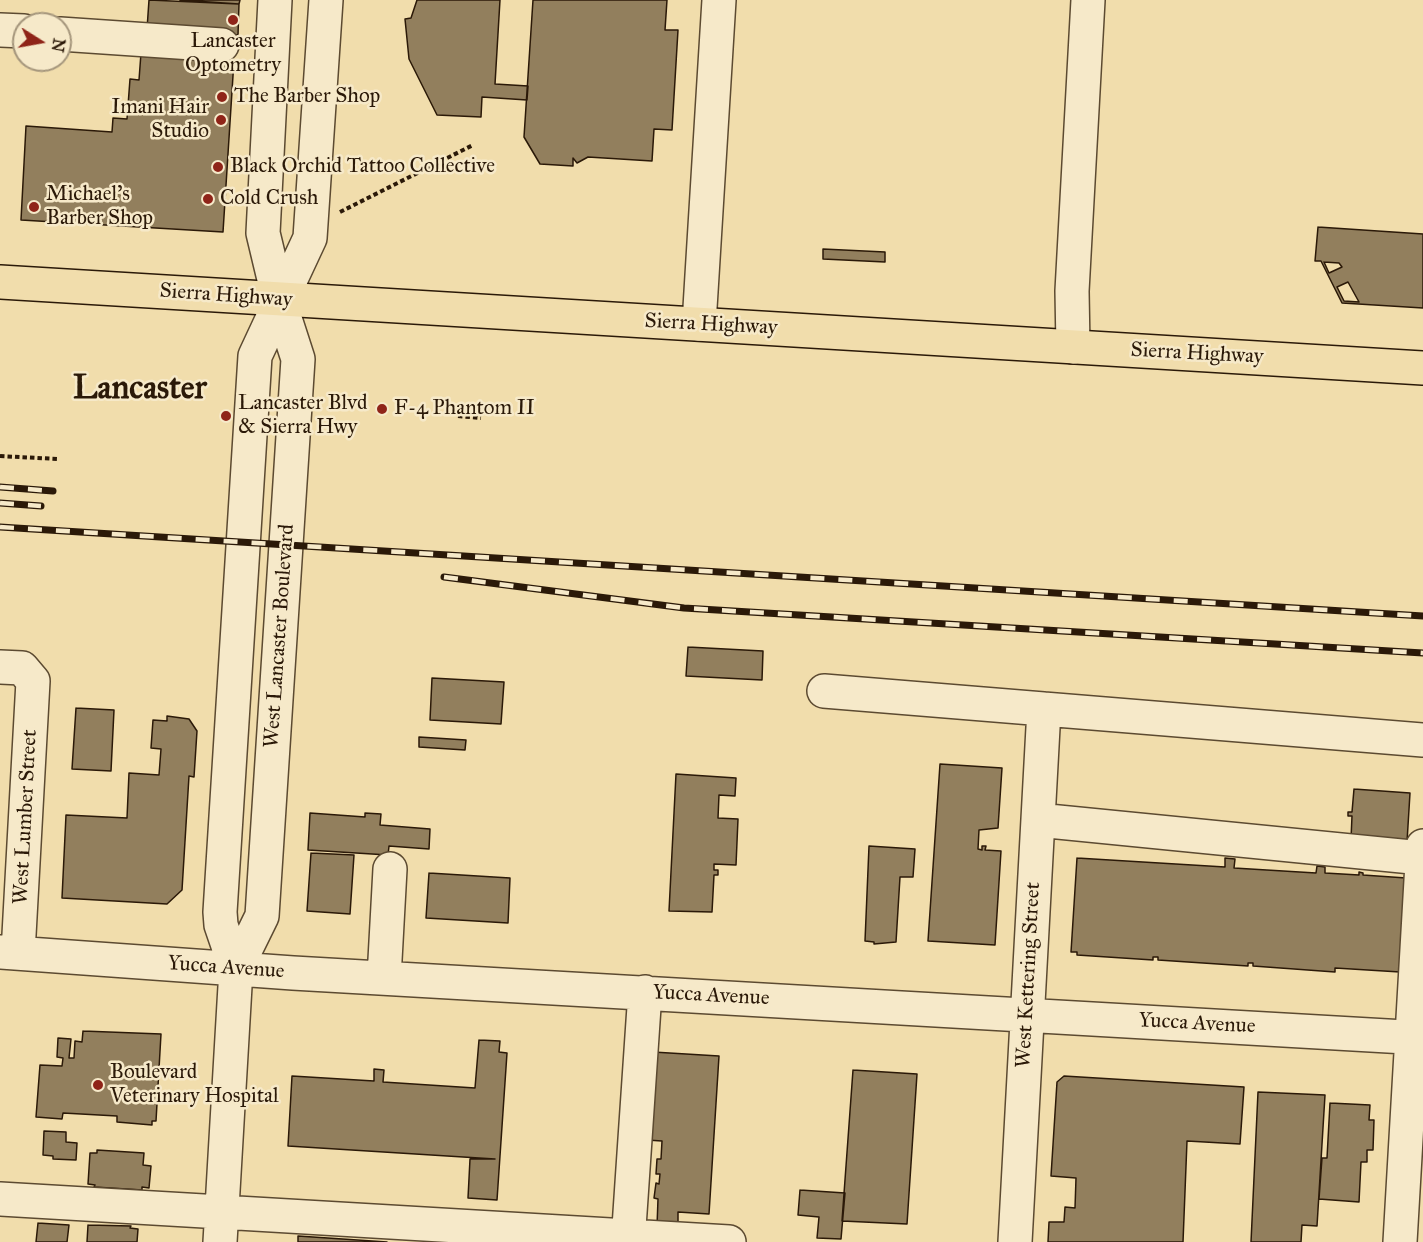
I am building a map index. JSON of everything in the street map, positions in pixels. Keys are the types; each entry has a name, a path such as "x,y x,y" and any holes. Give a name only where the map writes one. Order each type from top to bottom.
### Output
{"main road":[{"name":"Sierra Highway","path":"0,282 1423,368"}],"street":[{"name":"West Lancaster Boulevard","path":"236,969 262,916 298,359 279,300 263,233 275,0"},
{"name":"West Lancaster Boulevard","path":"221,1227 236,969 221,925 220,912 255,356 279,300 310,238 326,0"},
{"path":"699,324 719,0"},
{"path":"1073,347 1072,291 1088,0"},
{"path":"72,35 222,45"},
{"name":"West Lumber Street","path":"0,667 22,668 33,681 13,834 9,953"},
{"path":"824,691 1423,740"},
{"name":"West Kettering Street","path":"1015,1242 1044,709"},
{"path":"1038,820 1422,858"},
{"path":"1400,1242 1418,1038 1423,846"},
{"path":"384,978 390,869"},
{"name":"Yucca Avenue","path":"9,953 384,978 1418,1038"},
{"path":"628,1239 645,992"},
{"path":"0,1199 221,1227 729,1242"}],"path":[{"path":"337,213 473,146"},
{"path":"458,416 482,418"},
{"path":"0,456 57,459"}],"building":[{"path":"149,0 239,4 238,35 147,29"},
{"path":"180,0 240,0 239,4"},
{"path":"417,0 500,0 495,84 528,86 527,100 482,97 481,117 437,115 409,59 405,19 411,18"},
{"path":"533,0 667,0 665,30 678,30 672,130 654,129 652,161 588,157 577,163 573,158 573,166 540,164 524,137"},
{"path":"141,53 234,60 223,232 21,220 26,126 112,132 113,118 127,119 130,79 139,80"},
{"path":"1318,227 1423,234 1423,308 1342,303 1321,261 1315,261","holes":["1324,262 1339,263 1342,267 1329,273","1348,282 1359,302 1344,301 1337,287"]},
{"path":"823,249 885,252 885,262 823,259"},
{"path":"688,647 763,651 762,680 686,676"},
{"path":"432,678 504,682 501,724 430,720"},
{"path":"76,708 114,710 111,771 72,769"},
{"path":"167,716 189,719 197,731 194,777 189,776 182,890 167,904 62,898 66,815 127,818 129,773 159,775 161,749 151,748 153,720 167,721"},
{"path":"419,737 466,740 465,750 419,747"},
{"path":"940,764 1002,768 998,828 979,830 978,849 982,850 982,846 986,846 985,850 1001,851 995,945 928,941"},
{"path":"676,774 736,778 735,796 719,795 718,818 738,819 736,865 714,864 714,870 718,870 718,875 714,875 712,912 669,911"},
{"path":"1354,789 1410,793 1407,842 1351,839 1352,816 1348,816 1348,812 1352,812"},
{"path":"310,813 365,817 365,813 381,814 380,825 430,829 429,849 389,846 388,855 308,850"},
{"path":"869,846 915,849 913,877 900,877 896,942 874,944 874,942 865,941"},
{"path":"311,853 354,855 350,914 307,911"},
{"path":"1077,858 1225,867 1225,858 1235,859 1234,868 1316,873 1317,866 1325,867 1325,873 1359,875 1359,872 1363,875 1406,878 1400,972 1335,968 1335,972 1253,966 1253,963 1248,963 1248,966 1158,960 1158,957 1153,957 1153,960 1077,955 1077,952 1071,952"},
{"path":"429,873 510,878 508,923 426,918"},
{"name":"Boulevard Veterinary Hospital","path":"83,1031 161,1034 156,1121 152,1121 152,1125 117,1122 117,1116 63,1113 62,1119 36,1117 40,1065 62,1066 63,1058 57,1057 58,1038 71,1039 69,1058 74,1058 75,1041 82,1042"},
{"path":"479,1040 500,1041 499,1052 507,1053 497,1200 468,1198 470,1159 495,1159 288,1146 292,1076 374,1081 374,1069 384,1070 383,1082 475,1088"},
{"path":"653,1052 719,1056 709,1214 678,1212 678,1227 657,1226 658,1199 654,1198 656,1183 659,1184 660,1174 656,1174 657,1159 661,1159 662,1141 647,1140"},
{"path":"853,1070 917,1074 907,1224 842,1221"},
{"path":"1064,1076 1244,1087 1240,1144 1187,1141 1183,1242 1048,1242 1049,1222 1064,1222 1065,1207 1075,1208 1076,1178 1051,1176 1057,1082"},
{"path":"1258,1092 1325,1095 1317,1226 1302,1225 1301,1242 1251,1242"},
{"path":"1330,1103 1370,1105 1369,1120 1374,1120 1373,1150 1367,1150 1367,1162 1361,1162 1359,1202 1319,1199 1322,1158 1327,1158"},
{"path":"44,1131 66,1132 66,1142 77,1143 76,1160 53,1159 53,1156 43,1155"},
{"path":"97,1150 144,1153 143,1165 151,1166 149,1188 142,1187 142,1190 94,1187 95,1185 88,1184 90,1153 97,1153"},
{"path":"800,1190 845,1193 841,1239 817,1238 819,1217 798,1215"},
{"path":"38,1223 69,1225 67,1242 36,1242"},
{"path":"88,1225 131,1226 130,1228 138,1229 137,1242 87,1242"},
{"path":"298,1236 387,1242 298,1242"}],"railway":[{"path":"0,487 53,491"},
{"path":"0,503 41,506"},
{"path":"0,527 1423,616"},
{"path":"444,577 684,608 1423,653"}],"place":[{"name":"Lancaster Optometry","path":"233,20"},
{"name":"The Barber Shop","path":"222,97"},
{"name":"Imani Hair Studio","path":"221,120"},
{"name":"Black Orchid Tattoo Collective","path":"218,167"},
{"name":"Cold Crush","path":"208,199"},
{"name":"Michael's Barber Shop","path":"34,207"},
{"name":"F-4 Phantom II","path":"382,409"},
{"name":"Lancaster Blvd & Sierra Hwy","path":"226,416"},
{"name":"Boulevard Veterinary Hospital","path":"98,1085"}],"district":[{"name":"Lancaster","path":"140,390"}]}
